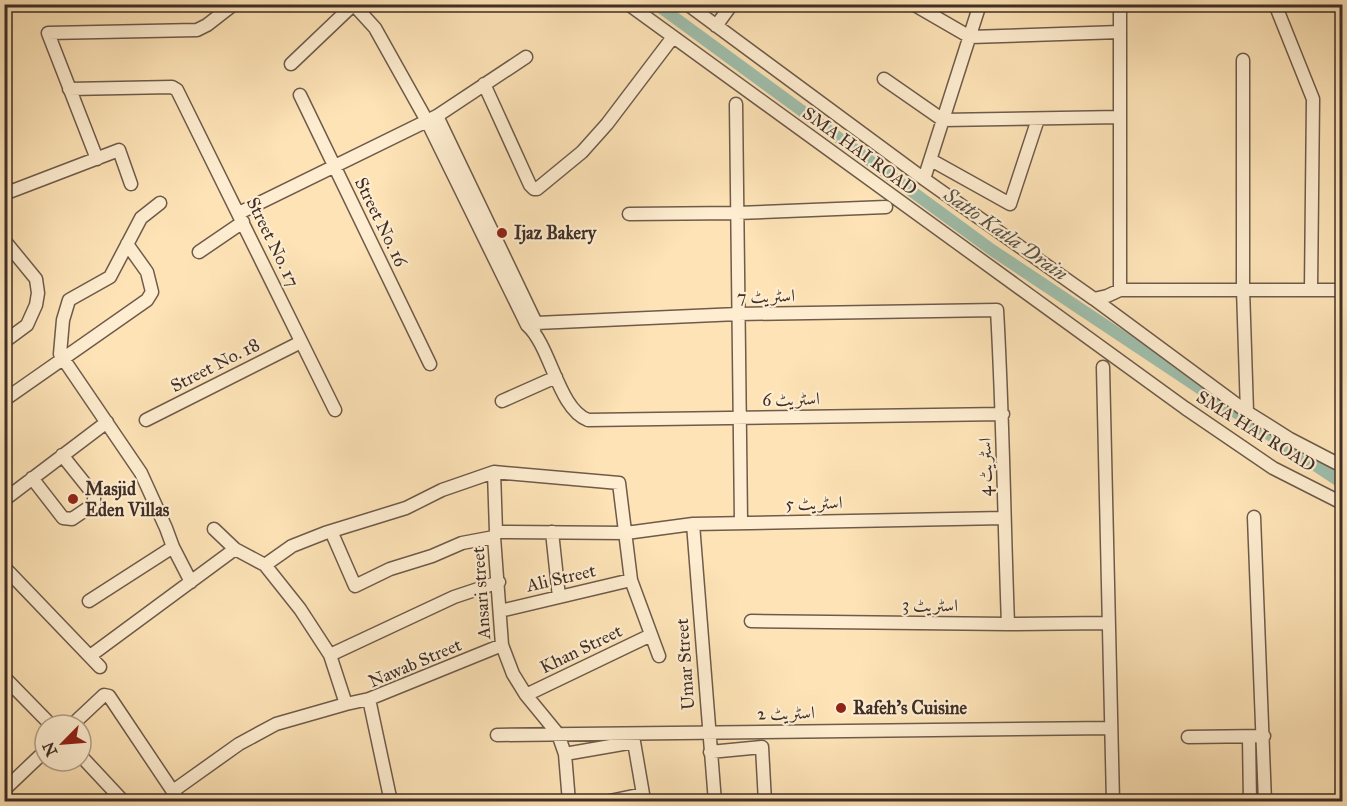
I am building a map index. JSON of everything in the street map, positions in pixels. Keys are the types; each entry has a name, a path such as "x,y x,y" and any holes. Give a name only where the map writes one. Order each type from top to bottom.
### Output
{"street":[{"path":"97,159 48,33 197,30 234,4"},
{"name":"SMA HAI ROAD","path":"628,4 1185,408 1273,468 1342,503"},
{"path":"687,4 924,179 1094,299 1247,412 1342,466"},
{"path":"716,26 732,4"},
{"path":"913,4 970,38 1120,32"},
{"path":"924,179 980,4"},
{"path":"1120,4 1120,290"},
{"path":"1275,4 1313,99 1311,289"},
{"path":"291,64 354,5 375,28 432,118 528,325 535,327 555,377 502,401"},
{"path":"484,84 530,185 537,189 582,152 608,124 673,37"},
{"path":"199,252 241,218 334,166 432,118 526,57"},
{"path":"1243,60 1243,289 1247,412"},
{"path":"884,79 943,120 1120,117"},
{"name":"Street No. 17","path":"69,89 172,87 177,90 335,410"},
{"name":"Street No. 16","path":"300,95 430,364"},
{"path":"736,104 741,522"},
{"path":"931,160 1010,204 1038,119"},
{"path":"4,194 119,150 131,184"},
{"path":"160,204 141,218 110,277 69,300 63,320 60,354 141,473 166,528 172,547 191,582"},
{"path":"629,214 737,213 886,207"},
{"path":"4,240 9,255 36,279 38,293 36,305 27,325 4,342"},
{"path":"4,400 147,300 152,292 147,272 127,244"},
{"path":"1094,299 1107,297 1120,290 1342,290"},
{"name":"اسٹریٹ 7","path":"535,327 738,314 998,309"},
{"name":"اسٹریٹ 4","path":"998,309 1008,624"},
{"name":"Street No. 18","path":"146,420 301,342"},
{"path":"1103,367 1113,801"},
{"name":"اسٹریٹ 6","path":"555,377 574,412 588,420 1003,414"},
{"path":"4,500 107,422"},
{"path":"32,478 63,518 72,519 94,504 94,495 62,455"},
{"path":"265,565 292,546 331,531 406,508 442,490 494,472 619,483 631,580 659,656"},
{"name":"Ansari street","path":"494,472 495,534 502,645 513,674 526,696 558,734 565,754 569,801"},
{"path":"1254,517 1265,801"},
{"name":"اسٹریٹ 5","path":"331,531 355,586 390,569 432,556 462,543 495,534 626,533 693,524 741,522 1004,518"},
{"name":"Umar Street","path":"693,524 715,801"},
{"path":"214,529 234,549 265,565 300,609 330,655 346,704"},
{"path":"552,532 559,597"},
{"path":"89,601 172,547"},
{"path":"90,656 234,549"},
{"path":"4,567 100,667"},
{"name":"Ali Street","path":"500,611 631,580"},
{"path":"330,655 454,597 499,582"},
{"name":"اسٹریٹ 3","path":"751,621 1108,623"},
{"name":"Khan Street","path":"526,696 651,635"},
{"name":"Nawab Street","path":"392,801 369,699 502,645"},
{"path":"4,677 39,713"},
{"path":"84,713 104,694 108,696 176,796 239,744 276,724 369,699"},
{"name":"اسٹریٹ 2","path":"497,735 1111,728"},
{"path":"1188,737 1264,736"},
{"path":"1249,737 1250,801"},
{"path":"565,754 634,742 643,794 605,801"},
{"path":"710,753 762,747 765,801"},
{"path":"4,790 33,762"},
{"path":"93,769 124,801"}],"waterway":[{"name":"Satto Katla Drain","path":"656,4 992,250 1342,483"}],"place":[{"name":"Ijaz Bakery","path":"502,233"},
{"name":"Masjid Eden Villas","path":"73,499"},
{"name":"Rafeh's Cuisine","path":"841,708"}]}
